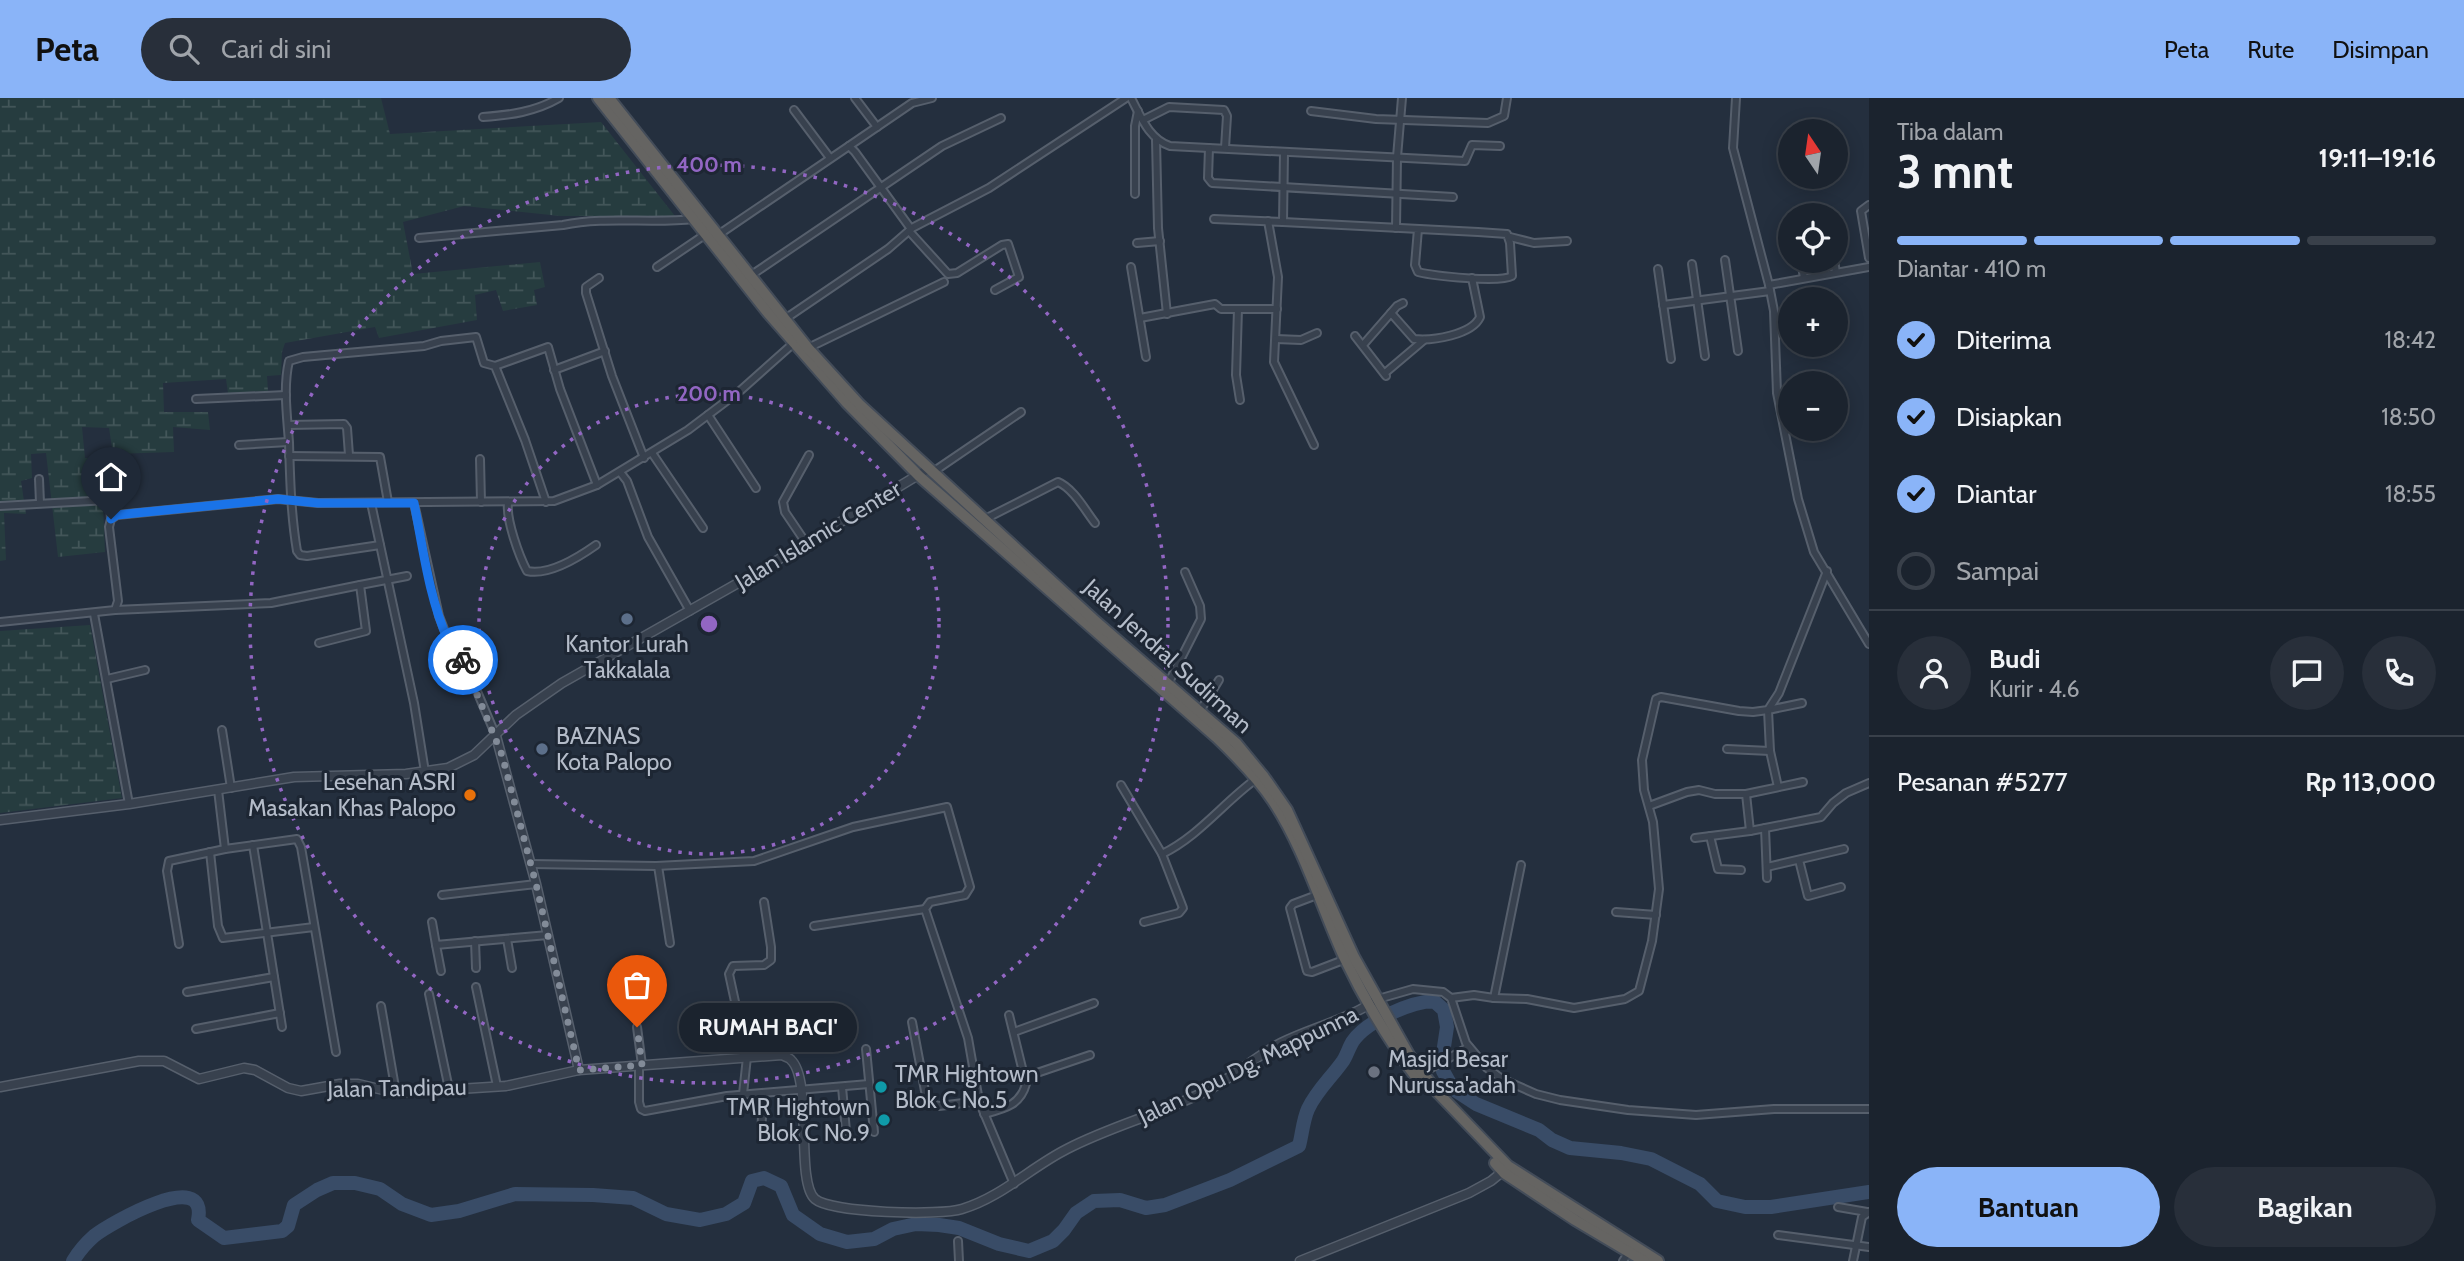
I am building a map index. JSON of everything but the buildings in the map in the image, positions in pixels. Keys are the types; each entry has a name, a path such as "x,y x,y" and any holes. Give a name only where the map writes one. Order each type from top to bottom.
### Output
{"highway":[{"name":"Jalan Jendral Sudirman","path":"598,98 694,219 750,276 785,319 797,340 808,348 860,405 927,472 985,519 1200,710 1251,760 1287,810 1349,957"},
{"name":"Jalan Jendral Sudirman","path":"609,98 712,236 846,401 1216,737 1256,779 1286,826 1349,957 1419,1075 1506,1170 1626,1256 1644,1261"},
{"name":"Jalan Jendral Sudirman","path":"1506,1170 1658,1261"}],"street":[{"path":"483,117 520,113 559,98"},
{"path":"855,98 877,127"},
{"path":"657,267 712,236 849,146 909,101 932,98"},
{"path":"785,319 822,296 910,230 989,188 1128,98 1156,139 1170,146 1463,161 1472,145 1500,146"},
{"path":"1396,228 1397,157 1402,98"},
{"path":"1311,111 1401,120 1488,122 1501,119 1506,111 1507,98"},
{"path":"1735,98 1733,148 1770,288 1775,328 1777,393 1807,533 1814,552 1869,644"},
{"path":"1143,120 1169,107 1224,110 1227,116 1226,148"},
{"path":"794,110 830,158"},
{"path":"1135,194 1135,126 1138,111"},
{"path":"750,276 942,146 1001,118"},
{"path":"1156,139 1160,241 1167,314"},
{"path":"849,146 910,230 948,274 957,273 1008,244 1014,255 1019,277 995,290"},
{"path":"1209,148 1208,178 1212,183 1453,197"},
{"path":"1283,222 1284,152"},
{"path":"1869,205 1861,211 1869,258"},
{"path":"419,238 585,221 694,219"},
{"path":"1214,219 1501,233 1534,243 1567,241"},
{"path":"1268,221 1278,277 1274,362 1314,446"},
{"path":"1418,229 1415,265 1418,271 1472,278 1511,278 1510,237"},
{"path":"1137,243 1160,241"},
{"path":"1725,260 1738,351"},
{"path":"1692,264 1705,356"},
{"path":"1131,267 1146,357"},
{"path":"1848,270 1869,267"},
{"path":"1658,269 1671,359"},
{"path":"1803,273 1804,278"},
{"path":"1663,305 1730,296 1831,273"},
{"path":"599,278 585,290 612,376 644,458"},
{"path":"1391,313 1414,339 1438,338 1467,329 1479,321 1480,313 1472,278"},
{"path":"808,348 944,282"},
{"path":"1363,345 1397,306 1403,303"},
{"path":"1140,318 1215,304 1221,309 1277,309"},
{"path":"1238,309 1236,375 1240,400"},
{"path":"1276,339 1301,340 1317,333"},
{"path":"1355,336 1386,375 1424,340"},
{"path":"380,545 300,555 297,551 290,500 286,395 289,361 303,357 425,346 473,337 477,338 484,363 495,366 548,346 597,485"},
{"path":"111,519 117,515 278,499 371,503 547,502 597,485 653,453 741,390 797,340"},
{"path":"554,369 605,351"},
{"path":"495,366 547,502"},
{"path":"196,399 286,395"},
{"path":"927,472 1021,412"},
{"path":"708,415 756,488"},
{"path":"288,425 346,425 349,455"},
{"path":"239,445 288,442"},
{"path":"107,453 111,519 109,527 118,601 115,610"},
{"path":"653,453 703,528"},
{"path":"289,456 349,455 381,458 388,502"},
{"path":"806,543 785,512 783,502 809,456"},
{"path":"480,459 481,502"},
{"path":"620,472 627,481 648,537 690,611"},
{"name":"Jalan Islamic Center","path":"0,820 129,804 294,777 425,772 459,764 474,755 516,715 562,683 927,472"},
{"path":"39,479 40,503"},
{"path":"985,519 1058,482 1073,495 1094,523"},
{"path":"0,506 108,500"},
{"path":"371,503 414,703 425,772"},
{"path":"414,503 439,616 450,645 458,649 496,736 536,884 579,1070"},
{"path":"508,503 515,538 527,572 552,568 596,545"},
{"path":"1778,787 1770,751 1769,710 1779,693 1827,571"},
{"path":"1168,684 1201,619 1200,606 1185,572"},
{"path":"0,622 115,610 271,603 407,576"},
{"path":"319,643 366,631 360,585"},
{"path":"94,614 129,804"},
{"path":"107,679 145,670"},
{"path":"1200,710 1219,680"},
{"path":"1451,998 1474,995 1527,999 1574,1008 1634,996 1642,981 1659,889 1656,844 1644,790 1642,760 1657,697 1746,712 1802,703"},
{"path":"222,730 231,788"},
{"path":"1727,749 1770,751"},
{"path":"1162,854 1180,846 1201,830 1226,803 1256,779"},
{"path":"1649,806 1699,790 1714,794 1746,794 1803,782"},
{"path":"1695,838 1750,831 1821,817 1833,803 1869,783"},
{"path":"1121,785 1162,854 1183,908 1179,913 1144,922"},
{"path":"218,790 225,849"},
{"path":"1746,794 1750,831"},
{"path":"531,864 658,866 759,860 853,827 947,807 970,887 965,895 930,902 925,909 814,926"},
{"path":"1765,828 1767,878"},
{"path":"1710,836 1718,869 1741,870"},
{"path":"179,944 168,862 176,858 292,838 299,841 336,1052"},
{"path":"253,845 282,1027"},
{"path":"1767,867 1844,849"},
{"path":"210,852 218,926 225,939 314,927"},
{"path":"1799,860 1808,895 1841,887"},
{"path":"1493,998 1521,865"},
{"path":"658,866 670,943"},
{"path":"442,895 536,884"},
{"path":"1317,895 1293,904 1290,908 1307,971 1312,972 1349,957"},
{"path":"743,1094 747,1057 729,974 733,966 764,965 771,960 764,902"},
{"path":"925,909 968,1038 979,1101 1014,1184"},
{"path":"1616,912 1656,915"},
{"path":"432,922 441,971"},
{"path":"436,945 548,935"},
{"path":"508,939 512,968"},
{"path":"475,941 476,968"},
{"path":"187,992 274,977"},
{"path":"476,987 497,1086"},
{"path":"1377,1006 1413,989 1443,992 1451,998 1469,1047 1487,1068 1536,1094 1595,1106 1696,1115 1774,1109 1869,1109"},
{"path":"429,994 449,1089"},
{"path":"1014,1032 1094,1003"},
{"path":"381,1006 396,1093"},
{"name":"Jalan Opu Dg. Mappunna","path":"640,1065 782,1055 791,1060 797,1070 808,1185 814,1197 819,1201 853,1208 928,1214 959,1210 1014,1184 1065,1150 1209,1090 1274,1047 1377,1006"},
{"path":"196,1029 280,1013"},
{"path":"984,1114 1001,1110 1017,1101 1024,1092 1025,1077 1009,1015"},
{"path":"912,1022 927,1099 939,1106 979,1101"},
{"path":"637,1027 639,1102 643,1111 743,1094 869,1084"},
{"path":"1419,1075 1469,1047"},
{"path":"866,1049 874,1132"},
{"path":"1025,1077 1090,1055"},
{"name":"Jalan Tandipau","path":"0,1087 157,1060 172,1063 199,1079 244,1068 255,1070 288,1088 301,1091 340,1084 358,1084 396,1093 497,1086 579,1070 640,1065"},
{"path":"842,1087 846,1131"},
{"path":"761,1137 763,1094"},
{"path":"1300,1261 1469,1193 1506,1170"},
{"path":"1838,1207 1868,1212"},
{"path":"1853,1261 1862,1217 1868,1212"},
{"path":"1778,1236 1869,1247"},
{"path":"958,1241 959,1261"}],"green space":[{"path":"0,98 381,98 390,134 601,122 675,216 560,216 464,206 403,222 413,274 540,262 545,287 534,290 537,305 503,311 496,290 475,295 477,320 379,338 375,327 285,343 281,375 267,376 268,391 228,393 226,379 163,383 164,412 208,412 210,430 173,427 174,452 113,454 109,428 82,427 85,458 101,459 105,552 58,557 46,453 31,454 32,478 21,481 26,514 4,513 6,560 0,561"},
{"path":"90,625 122,798 0,813 0,631"}],"waterway":[{"path":"73,1261 88,1242 103,1230 136,1211 174,1198 188,1198 197,1205 198,1220 224,1238 282,1231 288,1226 294,1205 333,1183 355,1183 380,1189 402,1204 431,1215 459,1211 515,1194 593,1195 633,1198 666,1214 700,1220 726,1214 744,1203 752,1181 764,1178 781,1186 793,1215 820,1234 847,1242 874,1239 893,1229 916,1224 939,1225 959,1228 999,1244 1029,1251 1053,1241 1076,1213 1094,1201 1120,1200 1146,1208 1165,1205 1230,1180 1299,1146 1308,1109 1360,1034 1368,1026 1390,1014 1413,1005 1434,1001 1444,1010 1447,1027 1443,1071 1453,1089 1476,1104 1539,1130 1552,1140 1570,1148 1651,1159 1700,1184 1717,1201 1745,1207 1771,1207 1869,1192"}],"way so far":[{"path":"463,660 502,755 560,982 579,1070 642,1065 637,1027"}],"place":[{"name":"Kantor Lurah Takkalala","path":"627,619"},
{"name":"BAZNAS Kota Palopo","path":"542,749"},
{"name":"Lesehan ASRI Masakan Khas Palopo","path":"470,795"},
{"name":"RUMAH BACI'","path":"637,1027"},
{"name":"Masjid Besar Nurussa'adah","path":"1374,1072"},
{"name":"TMR Hightown Blok C No.5","path":"881,1087"},
{"name":"TMR Hightown Blok C No.9","path":"884,1120"}],"route":[{"path":"111,519 117,515 278,499 318,503 414,503 439,616 449,642 452,647 458,649 463,660"}]}
